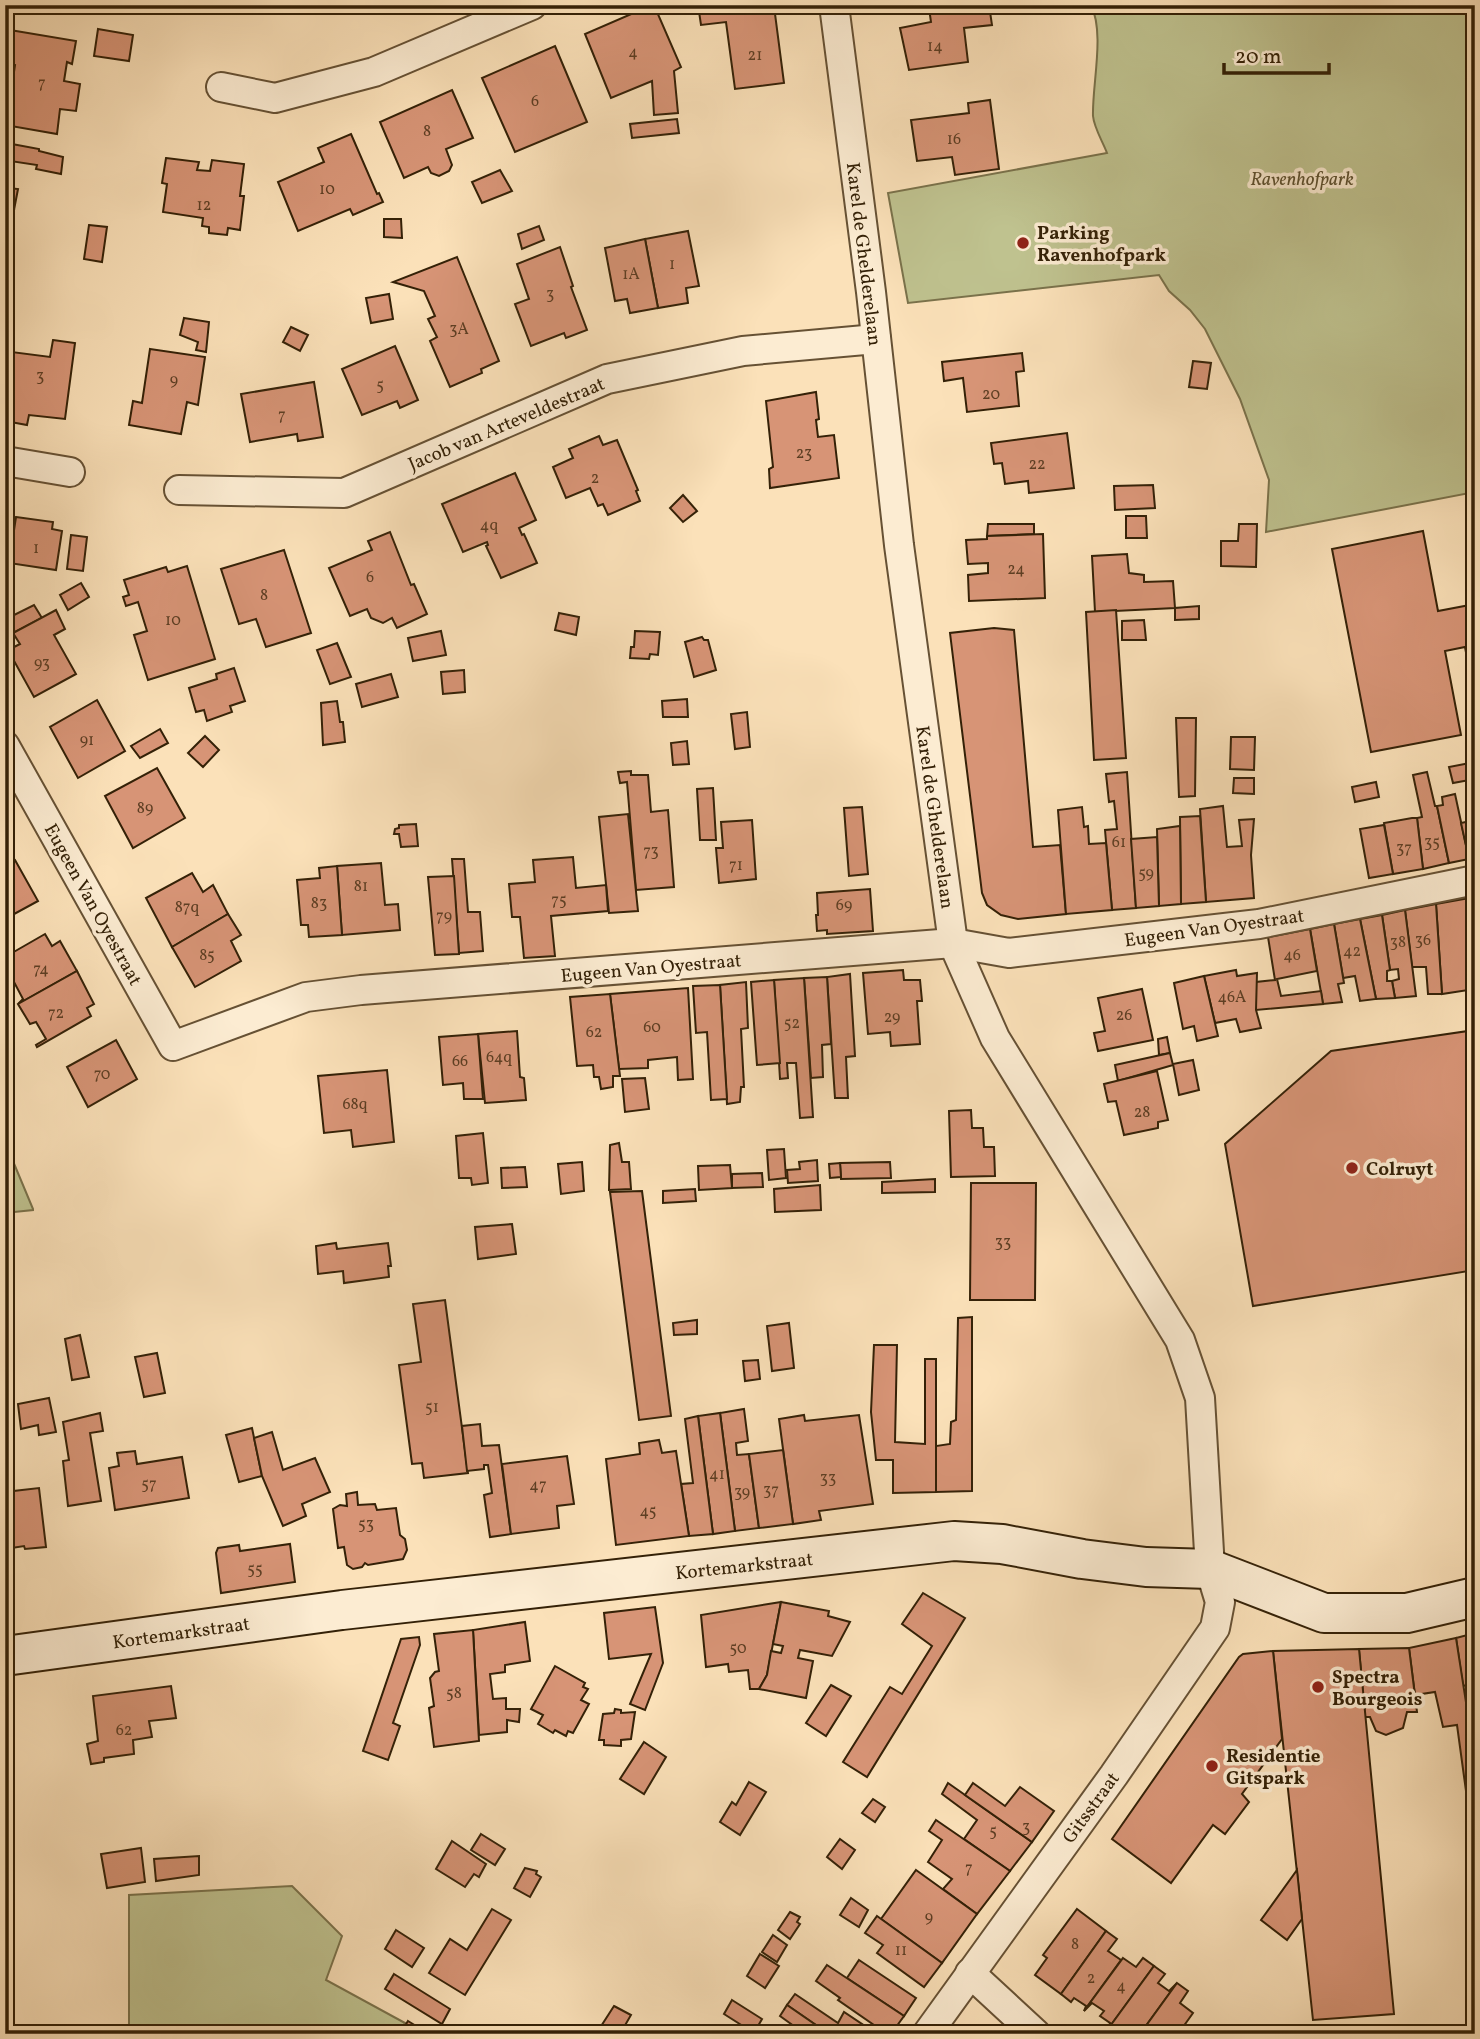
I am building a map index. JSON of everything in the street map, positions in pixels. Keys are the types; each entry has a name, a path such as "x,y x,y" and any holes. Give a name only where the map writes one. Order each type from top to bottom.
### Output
{"street":[{"path":"221,87 275,98 349,79 374,72 531,5"},
{"name":"Karel de Ghelderelaan","path":"834,5 903,572 953,943 995,1038 1180,1340 1200,1398 1210,1569"},
{"name":"Jacob van Arteveldestraat","path":"180,490 344,493 607,379 743,351 876,339"},
{"path":"5,461 70,472"},
{"name":"Eugeen Van Oyestraat","path":"5,746 173,1046 306,997 361,990 953,943 1009,953 1259,924 1475,880"},
{"name":"Kortemarkstraat","path":"5,1656 342,1610 954,1541 1002,1544 1082,1559 1146,1567 1210,1569 1324,1613 1407,1612 1475,1597"},
{"name":"Gitsstraat","path":"927,2034 1114,1775 1215,1628 1220,1602 1210,1569"},
{"path":"970,1973 1036,2034"}],"green space":[{"name":"Ravenhofpark","path":"1091,5 1475,5 1475,492 1266,532 1269,480 1240,399 1205,329 1190,310 1169,291 1159,275 908,303 888,193 1107,153 1093,116 1098,44"},
{"path":"5,1142 33,1209 33,1210 5,1213"},
{"path":"292,1886 342,1936 326,1980 405,2023 399,2034 129,2034 129,1895"}],"building":[{"path":"652,5 681,67 674,71 678,113 654,115 652,81 611,98 585,34"},
{"path":"698,5 746,5 746,9 774,6 784,83 735,89 726,22 701,25"},
{"path":"989,5 992,25 964,28 968,62 909,70 900,28 931,22 929,8"},
{"path":"98,29 133,35 129,61 94,56"},
{"path":"10,30 76,41 72,64 67,62 64,81 80,84 76,111 60,109 57,134 5,125 5,98 10,99 15,65 5,63"},
{"path":"555,46 587,122 515,152 482,78"},
{"path":"452,90 473,138 446,149 452,165 449,171 439,176 431,173 428,167 404,178 380,122"},
{"path":"990,100 999,169 955,175 952,157 917,161 911,120 969,113 968,103"},
{"path":"677,119 679,133 632,138 630,124"},
{"path":"351,134 383,202 353,215 350,209 298,231 278,182 324,162 318,148"},
{"path":"12,144 63,157 61,174 36,169 37,165 10,161"},
{"path":"166,158 199,162 197,170 210,171 212,160 244,164 240,230 228,228 227,235 209,233 209,227 202,226 203,218 163,212 167,184 162,183"},
{"path":"5,160 13,161 9,188 18,189 14,210 5,209"},
{"path":"500,170 512,191 482,203 472,182"},
{"path":"5,209 14,210 10,234 5,233"},
{"path":"384,219 401,219 402,238 384,237"},
{"path":"89,225 107,227 102,262 84,259"},
{"path":"539,226 544,240 522,249 518,234"},
{"path":"688,231 699,286 686,288 688,303 658,308 645,239"},
{"path":"645,239 658,308 630,313 627,299 615,301 605,248"},
{"path":"560,247 587,330 566,338 564,333 531,346 515,304 529,299 517,264"},
{"path":"457,257 499,361 481,369 482,373 450,387 430,341 437,337 428,319 435,316 424,291 393,282"},
{"path":"389,294 393,319 371,323 366,298"},
{"path":"184,318 209,322 206,352 196,350 198,342 180,335"},
{"path":"291,327 308,335 300,351 283,342"},
{"path":"53,340 75,343 65,419 29,415 27,425 5,421 5,388 12,352 50,357"},
{"path":"395,346 418,400 400,408 397,401 362,415 342,369"},
{"path":"150,349 205,357 198,405 187,402 181,434 129,425 133,401 142,403"},
{"path":"1022,353 1024,371 1016,372 1019,406 967,412 963,378 944,381 942,362"},
{"path":"1193,361 1211,363 1207,389 1189,387"},
{"path":"314,382 323,437 298,441 297,434 250,442 241,394"},
{"path":"816,392 818,437 834,435 839,478 770,488 769,469 773,467 766,401"},
{"path":"1067,433 1074,488 1029,493 1028,481 1005,484 1002,463 994,464 991,443"},
{"path":"599,436 603,445 617,440 640,501 608,515 603,504 598,506 590,488 566,498 553,467 573,458 569,449"},
{"path":"515,473 536,520 519,528 537,563 501,578 486,546 487,542 463,552 442,504"},
{"path":"1153,485 1155,508 1115,510 1114,486"},
{"path":"683,495 697,511 683,522 670,508"},
{"path":"1126,516 1146,516 1147,538 1126,538"},
{"path":"16,517 53,522 52,529 62,531 56,570 9,563"},
{"path":"988,524 1034,524 1034,534 987,536"},
{"path":"1239,524 1257,524 1256,567 1221,566 1221,541 1238,541"},
{"path":"1423,531 1438,611 1475,604 1475,702 1465,647 1445,651 1461,735 1371,752 1332,549"},
{"path":"390,532 411,585 414,584 427,614 397,628 392,618 383,623 371,618 367,609 350,616 329,568 372,550 368,541"},
{"path":"1043,534 1045,598 969,601 968,575 988,573 988,563 968,564 966,540 987,539 987,536"},
{"path":"71,535 87,537 83,571 67,569"},
{"path":"284,550 311,633 266,647 256,619 239,624 221,569"},
{"path":"1127,554 1129,573 1144,575 1144,582 1173,581 1175,608 1095,612 1092,556"},
{"path":"187,566 215,659 148,680 134,635 147,631 138,602 126,606 123,597 129,595 124,580 166,567 168,572"},
{"path":"81,583 89,597 68,610 60,595"},
{"path":"34,605 42,618 13,633 6,619"},
{"path":"1199,606 1199,619 1175,620 1175,608"},
{"path":"56,610 65,629 54,635 76,674 34,697 8,650 20,644 13,633"},
{"path":"1116,610 1126,758 1094,760 1086,612"},
{"path":"559,613 579,617 576,635 555,630"},
{"path":"1144,620 1146,640 1122,640 1122,621"},
{"path":"994,628 1014,630 1033,847 1060,845 1066,914 1018,919 1001,915 987,905 982,893 950,633"},
{"path":"441,631 446,655 413,661 408,638"},
{"path":"635,631 660,632 658,655 650,654 649,659 630,658"},
{"path":"702,637 708,640 716,670 694,677 685,642"},
{"path":"337,643 351,677 330,684 317,650"},
{"path":"234,668 245,701 230,706 232,712 207,721 204,710 196,712 189,688 217,679 216,674"},
{"path":"464,670 465,692 443,694 441,672"},
{"path":"391,674 398,697 362,707 356,684"},
{"path":"687,699 688,717 663,717 662,701"},
{"path":"97,700 125,751 78,778 50,727"},
{"path":"337,701 345,742 323,745 321,703"},
{"path":"747,712 750,747 735,749 731,714"},
{"path":"1176,718 1196,718 1195,796 1179,797"},
{"path":"160,729 168,743 140,758 131,746"},
{"path":"205,736 219,750 203,767 188,753"},
{"path":"1231,737 1255,737 1254,770 1230,769"},
{"path":"687,741 689,764 673,765 671,743"},
{"path":"1475,762 1475,779 1453,783 1449,767"},
{"path":"157,768 185,818 133,848 105,796"},
{"path":"631,771 631,775 648,775 651,812 668,810 674,887 636,890 627,782 620,783 618,772"},
{"path":"1127,772 1136,908 1112,910 1105,830 1117,829 1114,801 1109,802 1106,774"},
{"path":"1427,772 1449,863 1423,869 1417,818 1422,817 1413,775"},
{"path":"1234,778 1254,778 1254,794 1233,793"},
{"path":"1376,782 1379,797 1355,802 1352,787"},
{"path":"713,788 716,840 700,840 697,789"},
{"path":"1455,794 1469,859 1449,863 1437,806 1443,805 1442,797"},
{"path":"1223,806 1227,847 1242,846 1239,820 1254,819 1251,855 1254,898 1206,902 1200,809"},
{"path":"862,807 868,874 849,876 844,808"},
{"path":"1082,807 1084,827 1088,826 1089,844 1106,843 1112,910 1066,914 1058,810"},
{"path":"628,814 638,911 609,913 599,817"},
{"path":"1200,816 1206,902 1181,904 1180,817"},
{"path":"1417,818 1423,869 1393,874 1384,823"},
{"path":"752,820 756,879 719,883 716,848 723,848 721,822"},
{"path":"1475,820 1475,858 1469,859 1461,823"},
{"path":"416,824 418,846 401,847 399,834 394,834 395,829 399,828 399,825"},
{"path":"1384,825 1393,874 1369,878 1360,829"},
{"path":"1180,826 1181,904 1159,906 1157,829"},
{"path":"1157,837 1159,906 1136,908 1131,839"},
{"path":"573,857 576,888 606,885 608,911 551,916 555,956 524,958 520,917 512,917 509,884 535,882 533,860"},
{"path":"452,859 464,859 468,912 480,912 483,951 459,953"},
{"path":"15,860 38,901 5,919 5,865"},
{"path":"381,863 385,905 398,904 400,930 342,935 337,866"},
{"path":"337,866 342,935 309,937 308,925 301,925 297,880 320,878 319,868"},
{"path":"192,873 203,892 213,885 228,914 172,947 146,898"},
{"path":"454,876 459,954 435,955 428,877"},
{"path":"870,889 873,931 827,934 827,930 817,931 817,893"},
{"path":"1475,897 1475,989 1442,994 1436,904"},
{"path":"1436,904 1442,994 1428,994 1426,967 1412,967 1405,910"},
{"path":"1405,910 1416,996 1395,998 1392,981 1399,979 1398,969 1390,970 1382,915"},
{"path":"228,914 241,935 231,941 241,961 195,987 172,947"},
{"path":"1382,915 1390,970 1387,971 1387,981 1392,981 1395,998 1376,999 1360,919"},
{"path":"1360,919 1376,999 1360,1001 1355,976 1343,978 1334,924"},
{"path":"1334,924 1344,983 1338,984 1342,1002 1323,1004 1310,929"},
{"path":"1310,929 1317,971 1277,979 1281,996 1321,991 1323,1004 1256,1010 1256,982 1275,980 1268,937"},
{"path":"45,934 52,946 60,941 77,971 18,1004 23,999 5,965 5,957"},
{"path":"903,970 904,980 920,980 922,1001 917,1001 920,1044 891,1046 890,1032 868,1034 863,973"},
{"path":"1236,970 1237,976 1257,973 1256,1010 1261,1028 1240,1032 1236,1019 1215,1023 1204,976"},
{"path":"77,971 94,1004 87,1008 91,1016 37,1047 36,1045 46,1039 36,1022 30,1024 18,1004"},
{"path":"850,974 855,1056 846,1057 848,1098 835,1098 827,977"},
{"path":"1204,976 1218,1036 1197,1041 1194,1026 1183,1029 1174,983"},
{"path":"827,977 831,1044 822,1045 823,1077 811,1078 804,978"},
{"path":"804,978 813,1117 800,1118 796,1063 787,1063 788,1078 780,1079 774,980"},
{"path":"774,980 780,1063 757,1065 751,982"},
{"path":"746,982 748,1028 741,1029 744,1087 741,1087 740,1102 727,1104 720,985"},
{"path":"720,985 727,1099 711,1100 707,1032 696,1033 693,986"},
{"path":"688,988 693,1079 678,1080 677,1057 648,1060 648,1068 619,1069 610,994"},
{"path":"1142,989 1153,1040 1098,1051 1094,1033 1105,1031 1098,998"},
{"path":"610,994 620,1076 613,1076 613,1087 601,1089 599,1077 594,1077 593,1065 577,1066 570,997"},
{"name":"Colruyt","path":"1475,1030 1475,1270 1253,1306 1225,1144 1331,1051"},
{"path":"517,1031 520,1077 524,1078 526,1100 485,1103 478,1034"},
{"path":"478,1034 483,1099 464,1099 463,1083 443,1085 439,1037"},
{"path":"1167,1037 1170,1053 1159,1055 1158,1039"},
{"path":"116,1040 137,1079 88,1107 67,1067"},
{"path":"1170,1053 1173,1065 1118,1081 1115,1065"},
{"path":"1193,1060 1199,1090 1179,1095 1173,1064"},
{"path":"387,1070 394,1142 353,1147 351,1130 324,1133 318,1076"},
{"path":"1157,1071 1168,1120 1158,1122 1158,1128 1124,1135 1116,1101 1108,1102 1104,1084"},
{"path":"645,1078 649,1109 625,1112 622,1079"},
{"path":"971,1110 972,1128 983,1128 984,1147 994,1147 995,1176 951,1177 949,1111"},
{"path":"483,1133 488,1183 472,1185 471,1178 459,1178 456,1136"},
{"path":"619,1143 622,1162 629,1162 631,1189 609,1190 610,1145"},
{"path":"784,1149 786,1178 769,1180 767,1150"},
{"path":"817,1160 818,1181 788,1183 787,1170 800,1169 799,1162"},
{"path":"582,1162 584,1191 561,1194 558,1164"},
{"path":"890,1162 891,1178 841,1179 840,1163"},
{"path":"840,1163 841,1177 830,1178 829,1164"},
{"path":"730,1165 732,1188 699,1190 698,1166"},
{"path":"525,1167 527,1187 502,1188 501,1168"},
{"path":"762,1173 763,1187 732,1188 732,1174"},
{"path":"935,1179 935,1192 882,1193 882,1182"},
{"path":"971,1183 1036,1183 1035,1300 970,1300"},
{"path":"820,1185 821,1210 775,1212 774,1189"},
{"path":"695,1189 696,1201 663,1203 663,1191"},
{"path":"642,1191 671,1416 639,1420 610,1192"},
{"path":"512,1224 516,1254 478,1259 475,1227"},
{"path":"336,1243 337,1249 388,1243 391,1266 388,1266 389,1277 344,1283 343,1271 318,1274 316,1246"},
{"path":"445,1300 468,1473 424,1478 422,1463 412,1464 399,1365 421,1362 413,1304"},
{"path":"972,1317 972,1491 936,1492 936,1446 950,1444 951,1422 956,1420 958,1318"},
{"path":"697,1320 697,1334 674,1335 673,1323"},
{"path":"789,1323 794,1368 772,1371 767,1326"},
{"path":"80,1335 89,1377 72,1380 65,1339"},
{"path":"874,1345 897,1345 895,1442 925,1444 925,1359 936,1359 936,1492 893,1493 893,1460 876,1460 871,1412"},
{"path":"157,1353 165,1393 144,1397 135,1357"},
{"path":"758,1360 760,1379 745,1381 743,1361"},
{"path":"49,1398 56,1432 39,1435 38,1425 21,1429 18,1404"},
{"path":"744,1409 748,1441 736,1443 737,1455 749,1454 759,1528 735,1531 720,1413"},
{"path":"100,1413 103,1431 90,1433 101,1501 68,1506 63,1461 69,1460 63,1422"},
{"path":"720,1413 735,1531 713,1534 698,1416"},
{"path":"804,1415 805,1421 859,1415 873,1504 819,1511 821,1520 793,1524 779,1419"},
{"path":"698,1416 713,1534 689,1536 681,1484 693,1483 685,1419"},
{"path":"480,1424 482,1446 499,1445 511,1534 490,1537 484,1495 492,1493 488,1465 484,1465 484,1469 467,1471 462,1426"},
{"path":"252,1428 262,1476 239,1482 226,1435"},
{"path":"272,1432 283,1470 315,1458 330,1492 302,1504 306,1516 283,1526 262,1476 254,1438"},
{"path":"659,1440 662,1453 676,1451 689,1536 616,1545 606,1459 640,1454 639,1443"},
{"path":"783,1450 793,1524 759,1528 749,1454"},
{"path":"135,1451 137,1464 182,1457 189,1498 115,1510 109,1468 119,1466 117,1453"},
{"path":"567,1456 574,1504 557,1506 559,1528 511,1534 502,1464"},
{"path":"39,1488 46,1547 5,1549 5,1492"},
{"path":"357,1492 358,1505 375,1504 377,1510 396,1508 400,1535 405,1539 407,1550 403,1559 368,1565 365,1563 362,1567 353,1569 347,1565 344,1547 338,1548 333,1509 340,1505 347,1506 346,1494"},
{"path":"290,1544 295,1582 221,1593 216,1553 218,1548 239,1545 240,1551"},
{"path":"923,1593 965,1618 867,1777 843,1762 890,1687 902,1694 932,1646 902,1624"},
{"path":"781,1602 767,1675 759,1689 750,1689 748,1670 729,1672 728,1664 706,1667 701,1615"},
{"path":"781,1602 829,1611 828,1616 850,1622 832,1656 800,1650 798,1658 813,1661 806,1698 759,1689 767,1675 771,1651 781,1653 783,1646 773,1644"},
{"path":"655,1607 663,1663 645,1710 630,1704 651,1654 609,1659 604,1613"},
{"path":"525,1622 530,1661 505,1665 505,1672 490,1674 493,1699 506,1698 506,1709 520,1709 519,1722 507,1720 507,1732 479,1735 473,1630"},
{"path":"473,1630 479,1741 434,1747 429,1708 434,1706 430,1678 439,1671 434,1634"},
{"path":"1475,1633 1475,1683 1463,1686 1456,1638"},
{"path":"419,1637 420,1645 393,1723 400,1726 388,1760 363,1751 401,1639"},
{"path":"1456,1638 1475,1760 1475,1789 1466,1791 1457,1725 1443,1727 1435,1692 1415,1695 1409,1648"},
{"path":"1409,1648 1417,1712 1407,1712 1403,1728 1386,1735 1376,1731 1370,1717 1365,1717 1359,1649"},
{"path":"1359,1649 1394,2014 1313,2020 1273,1651"},
{"name":"Residentie Gitspark","path":"1273,1651 1282,1739 1242,1794 1249,1802 1225,1834 1213,1825 1171,1883 1112,1839 1239,1657 1243,1654"},
{"path":"555,1666 585,1683 583,1687 588,1689 581,1700 589,1704 573,1733 568,1731 566,1736 555,1730 553,1733 538,1724 543,1715 531,1709"},
{"path":"831,1685 851,1696 826,1736 806,1723"},
{"path":"171,1686 176,1718 149,1721 152,1737 133,1740 134,1754 104,1758 104,1762 91,1764 87,1744 98,1741 93,1696"},
{"path":"615,1709 621,1710 621,1713 635,1712 631,1739 621,1740 621,1746 604,1745 604,1740 599,1740 603,1714 614,1713"},
{"path":"644,1742 666,1757 644,1794 620,1779"},
{"path":"749,1782 766,1792 740,1835 720,1822 732,1802 736,1805"},
{"path":"948,1783 1032,1842 1010,1871 964,1839 977,1820 942,1794"},
{"path":"973,1783 1005,1806 1020,1787 1054,1811 1032,1842 965,1795"},
{"path":"873,1799 885,1807 875,1822 862,1813"},
{"path":"936,1820 1010,1871 977,1914 943,1889 952,1879 928,1862 942,1840 929,1831"},
{"path":"481,1834 505,1849 495,1865 471,1850"},
{"path":"840,1839 855,1850 842,1869 827,1857"},
{"path":"452,1841 486,1864 479,1877 474,1874 465,1887 436,1869"},
{"path":"141,1848 145,1882 107,1888 101,1854"},
{"path":"199,1856 199,1875 156,1881 154,1859"},
{"path":"525,1868 537,1871 536,1874 541,1877 530,1897 514,1888"},
{"path":"916,1870 977,1914 942,1963 881,1919"},
{"path":"1297,1870 1302,1919 1287,1940 1261,1920"},
{"path":"851,1898 868,1910 859,1927 840,1915"},
{"path":"492,1909 511,1920 465,1995 429,1973 450,1939 467,1950"},
{"path":"1077,1909 1106,1931 1061,1994 1035,1975 1047,1958 1043,1955"},
{"path":"790,1912 800,1917 797,1922 800,1924 790,1939 778,1930"},
{"path":"877,1916 942,1963 924,1987 877,1953 883,1945 865,1933"},
{"path":"396,1930 424,1948 412,1967 385,1949"},
{"path":"1106,1931 1117,1939 1108,1951 1121,1960 1084,2011 1086,2006 1074,1998 1071,2002 1061,1994"},
{"path":"773,1935 787,1945 777,1962 762,1952"},
{"path":"760,1954 779,1966 765,1988 747,1976"},
{"path":"1123,1958 1136,1967 1143,1958 1154,1966 1108,2029 1110,2023 1100,2016 1104,2011 1092,2003 1084,2011"},
{"path":"859,1960 916,1998 904,2016 847,1978"},
{"path":"827,1965 904,2016 891,2034 887,2034 838,2000 840,1998 816,1981"},
{"path":"1154,1966 1165,1974 1158,1983 1169,1991 1177,1983 1140,2034 1114,2034 1108,2029"},
{"path":"394,1974 450,2009 442,2024 385,1989"},
{"path":"1177,1983 1188,1991 1180,2003 1193,2013 1178,2034 1140,2034"},
{"path":"795,1994 838,2023 844,2012 877,2034 829,2034 787,2005"},
{"path":"732,2000 762,2019 754,2033 724,2014"},
{"path":"787,2005 829,2034 805,2034 780,2016"},
{"path":"614,2006 631,2015 620,2034 596,2034"},
{"path":"408,2021 429,2034 400,2034"}],"place":[{"name":"Parking Ravenhofpark","path":"1023,243"},
{"name":"Colruyt","path":"1352,1168"},
{"name":"Spectra Bourgeois","path":"1318,1687"},
{"name":"Residentie Gitspark","path":"1212,1766"}]}
